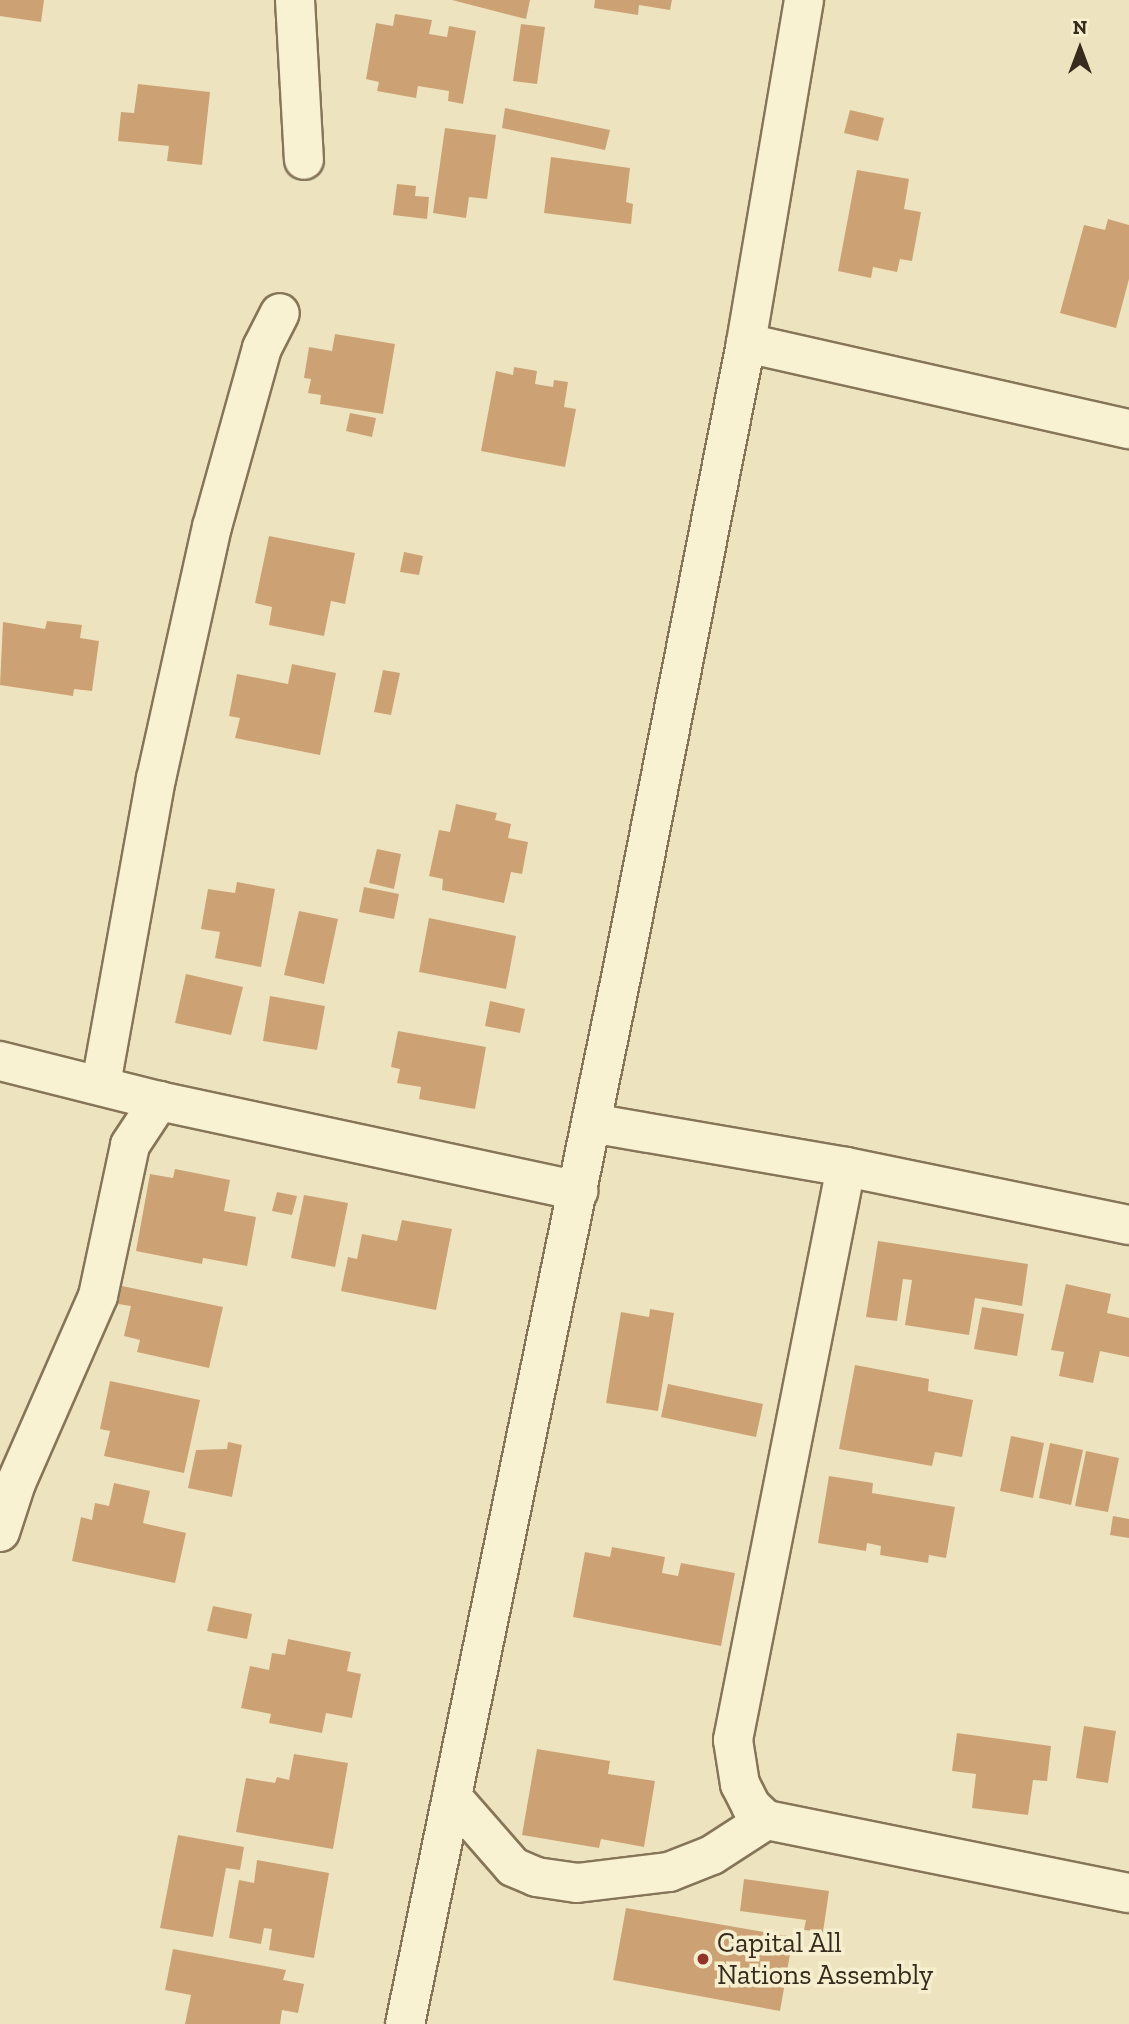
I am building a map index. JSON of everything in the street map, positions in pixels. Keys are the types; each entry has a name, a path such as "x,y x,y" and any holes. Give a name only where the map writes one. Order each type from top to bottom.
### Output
{"street":[{"path":"295,0 304,160"},
{"path":"405,2024 578,1191 746,343 804,0"},
{"path":"101,1084 156,779 212,527 262,348 280,313"},
{"path":"746,343 1129,429"},
{"path":"0,1061 101,1084 159,1101 578,1191"},
{"path":"0,1532 16,1483 98,1296 130,1145 159,1101"},
{"path":"591,1123 846,1167 1129,1225"},
{"path":"846,1167 733,1740 740,1784 766,1820 1129,1894"},
{"path":"452,1797 513,1867 536,1877 577,1883 669,1872 712,1855 766,1820"}],"building":[{"path":"0,0 44,0 41,22 0,16"},
{"path":"452,0 530,0 526,19"},
{"path":"595,0 672,0 670,10 639,5 638,15 594,8"},
{"path":"395,14 432,20 429,34 447,37 449,26 476,31 463,104 448,101 449,91 418,86 416,98 377,91 379,82 366,79 376,23 393,26"},
{"path":"521,24 545,27 537,84 513,81"},
{"path":"138,84 210,92 202,165 167,161 169,146 118,141 121,112 134,113"},
{"path":"505,108 610,130 605,150 502,128"},
{"path":"850,110 884,118 878,141 844,133"},
{"path":"445,128 496,135 487,199 469,197 466,218 433,213"},
{"path":"551,157 630,168 626,202 633,204 631,224 544,213"},
{"path":"857,170 909,179 904,209 921,212 912,261 900,259 897,272 873,267 871,278 838,271"},
{"path":"397,184 416,186 415,196 429,197 427,219 393,215"},
{"path":"1108,219 1129,225 1129,279 1116,328 1060,313 1084,225 1105,230"},
{"path":"335,334 395,344 383,414 320,404 321,395 308,393 311,379 304,378 309,347 332,351"},
{"path":"514,367 537,371 535,384 553,387 554,380 568,382 564,407 576,409 565,467 481,451 496,371 513,375"},
{"path":"350,413 376,418 372,437 346,431"},
{"path":"269,536 355,553 345,604 331,601 324,636 269,625 272,607 255,603"},
{"path":"404,552 423,556 419,575 400,572"},
{"path":"47,621 82,625 80,638 99,641 92,691 74,689 73,696 0,685 3,622 45,629"},
{"path":"292,664 336,673 320,755 235,738 240,718 229,716 237,674 288,684"},
{"path":"383,670 400,673 391,715 374,712"},
{"path":"456,804 497,813 495,820 511,824 508,838 528,842 522,874 511,872 504,903 442,890 443,879 429,876 439,830 450,832"},
{"path":"377,849 401,854 394,889 369,883"},
{"path":"237,882 275,889 261,967 215,958 220,932 201,929 208,889 235,893"},
{"path":"364,887 399,894 394,919 359,912"},
{"path":"299,911 338,919 324,984 284,975"},
{"path":"429,918 516,936 506,989 419,972"},
{"path":"186,974 243,987 231,1035 175,1023"},
{"path":"270,996 325,1006 317,1050 263,1041"},
{"path":"490,1001 525,1009 520,1033 485,1026"},
{"path":"398,1031 486,1047 475,1109 419,1099 421,1087 397,1083 400,1069 391,1067"},
{"path":"175,1169 230,1180 224,1211 256,1217 247,1266 203,1258 202,1264 136,1251 150,1174 173,1178"},
{"path":"277,1192 297,1196 292,1215 272,1211"},
{"path":"304,1195 348,1203 335,1267 291,1258"},
{"path":"402,1220 452,1229 436,1310 341,1291 348,1257 357,1259 362,1234 397,1241"},
{"path":"878,1241 1028,1264 1022,1306 975,1298 969,1335 905,1325 912,1280 903,1279 897,1321 866,1317"},
{"path":"1066,1284 1111,1294 1107,1313 1129,1318 1129,1357 1100,1351 1093,1383 1059,1376 1064,1352 1051,1350"},
{"path":"122,1286 223,1307 209,1368 137,1352 140,1340 124,1336 131,1306 118,1304"},
{"path":"982,1307 1024,1314 1017,1356 974,1349"},
{"path":"650,1309 674,1313 658,1411 606,1403 621,1312 649,1317"},
{"path":"855,1365 929,1379 928,1391 973,1400 962,1457 935,1452 932,1466 839,1449"},
{"path":"110,1381 200,1400 184,1473 104,1456 110,1431 100,1429"},
{"path":"668,1384 763,1404 756,1437 661,1417"},
{"path":"1011,1436 1044,1443 1033,1498 1000,1491"},
{"path":"228,1442 242,1445 232,1497 188,1488 196,1450 227,1449"},
{"path":"1050,1443 1083,1450 1071,1505 1039,1498"},
{"path":"1086,1451 1119,1458 1108,1512 1075,1506"},
{"path":"829,1476 873,1483 872,1493 955,1507 946,1558 929,1555 928,1563 880,1555 881,1546 867,1543 866,1551 818,1543"},
{"path":"114,1483 150,1491 143,1523 186,1533 175,1583 72,1561 81,1517 92,1520 95,1503 109,1506"},
{"path":"1113,1516 1129,1519 1129,1538 1110,1535"},
{"path":"612,1547 665,1557 662,1573 678,1576 681,1563 735,1573 721,1646 573,1617 585,1552 610,1557"},
{"path":"213,1606 252,1614 247,1639 207,1631"},
{"path":"288,1639 351,1652 347,1671 361,1674 352,1718 326,1713 322,1733 269,1723 271,1714 241,1708 250,1666 269,1670 272,1653 285,1655"},
{"path":"1084,1726 1116,1731 1108,1783 1076,1778"},
{"path":"957,1733 1051,1746 1047,1781 1033,1780 1028,1815 972,1808 976,1774 952,1771"},
{"path":"537,1749 610,1761 608,1774 655,1781 644,1847 601,1839 599,1848 522,1835"},
{"path":"294,1754 348,1763 333,1849 236,1832 246,1778 275,1783 277,1777 289,1780"},
{"path":"178,1835 244,1847 240,1870 226,1868 213,1937 160,1928"},
{"path":"257,1860 329,1873 314,1958 269,1950 272,1929 264,1928 261,1944 229,1938 239,1880 254,1883"},
{"path":"744,1879 829,1891 823,1932 804,1930 806,1920 740,1911"},
{"name":"Capital All Nations Assembly","path":"626,1908 793,1937 780,2011 613,1980"},
{"path":"173,1949 286,1970 283,1980 304,1984 298,2013 282,2010 280,2024 185,2024 191,1995 165,1990"}],"place":[{"name":"Capital All Nations Assembly","path":"703,1959"}]}
